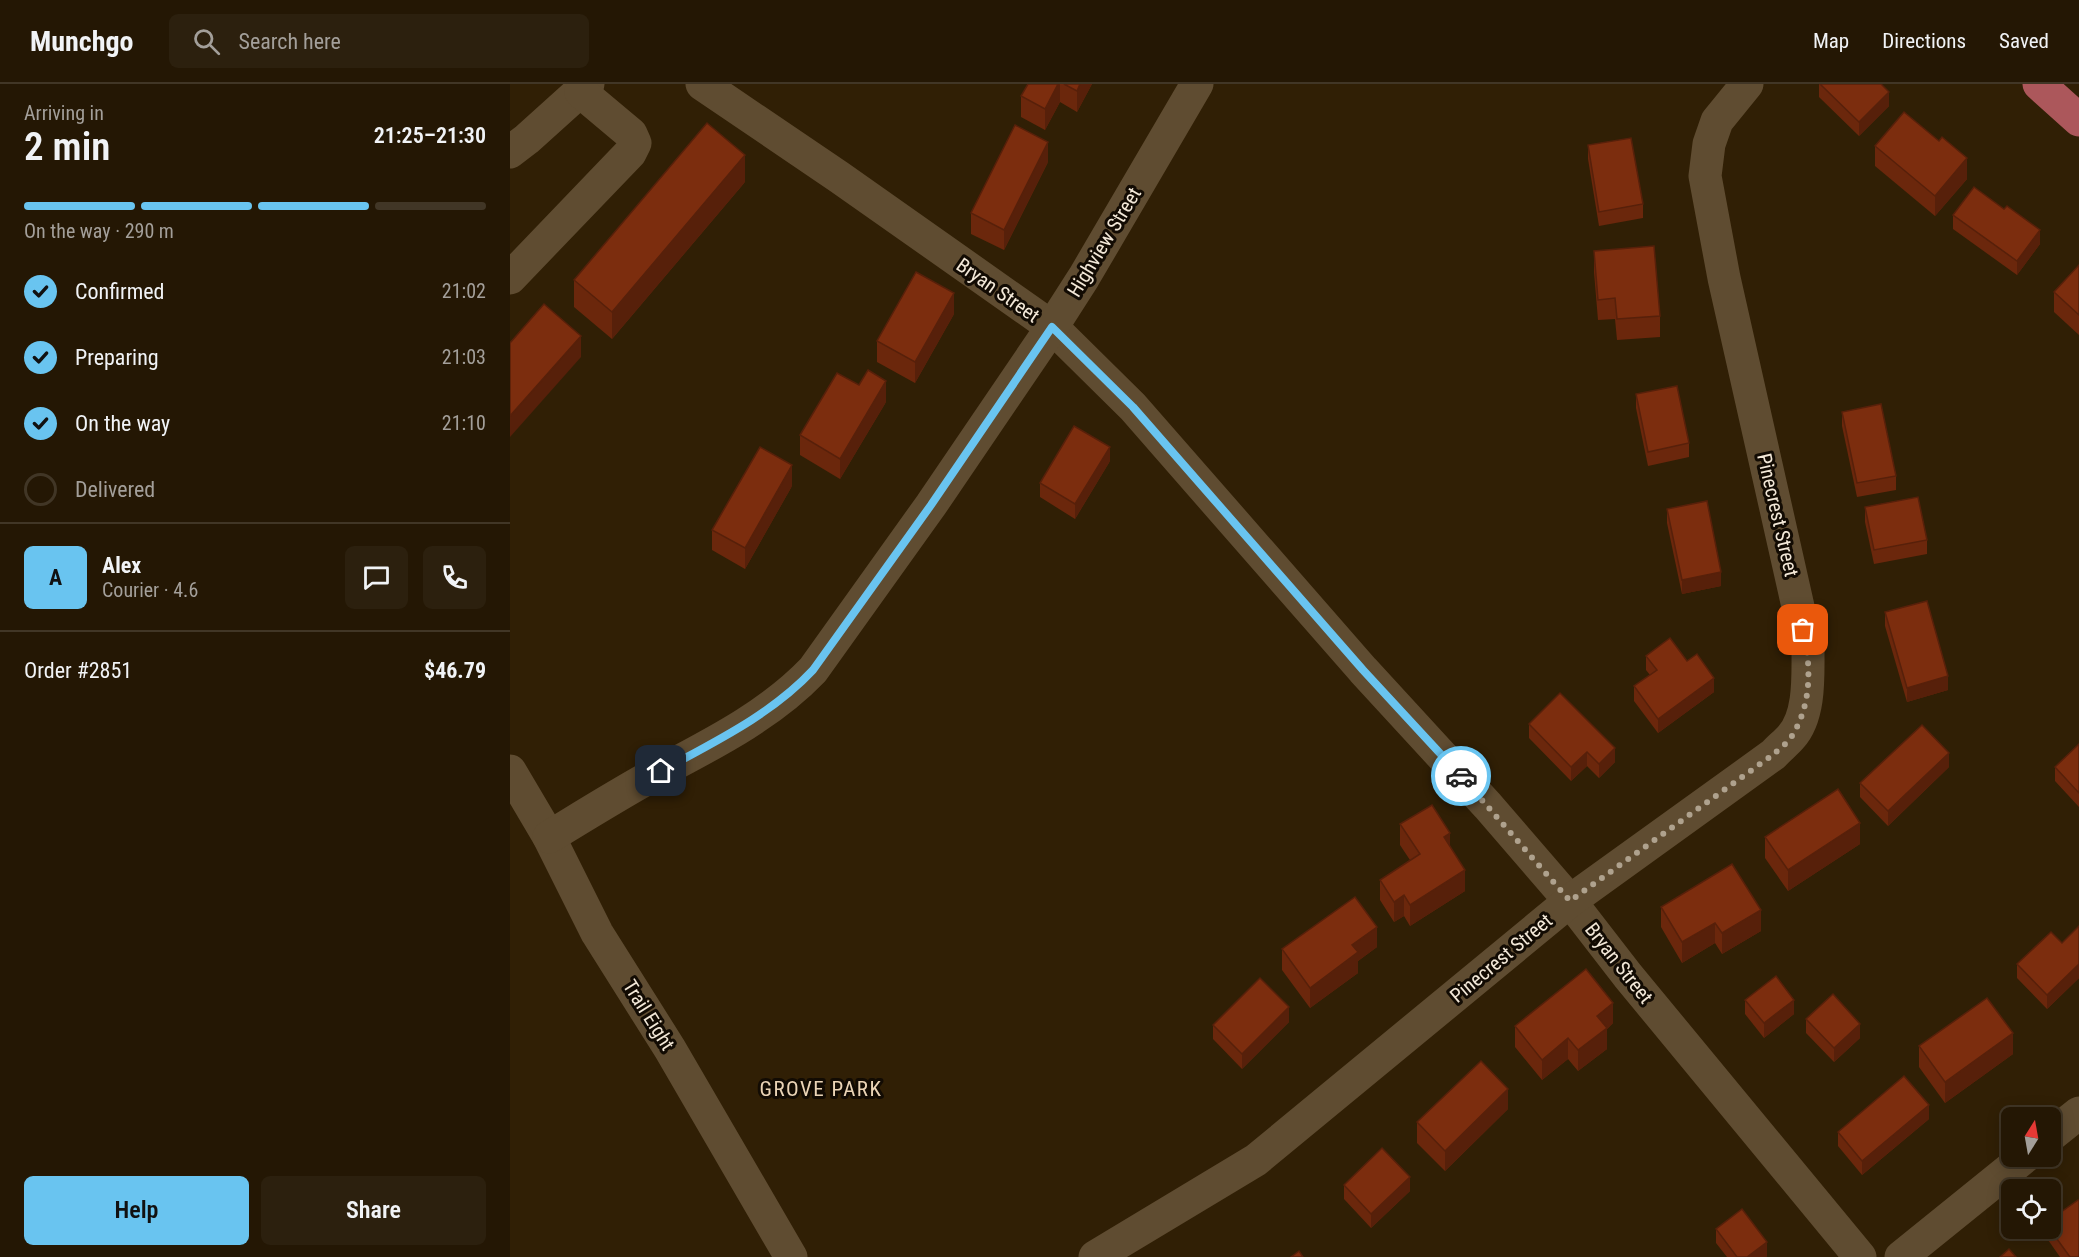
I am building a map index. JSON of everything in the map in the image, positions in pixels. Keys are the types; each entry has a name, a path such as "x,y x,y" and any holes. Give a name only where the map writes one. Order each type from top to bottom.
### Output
{"main road":[{"path":"2039,84 2079,120"}],"street":[{"name":"Bryan Street","path":"702,84 1052,327 1133,407 1363,670 1488,806 1570,901 1628,976 1860,1257"},
{"name":"Highview Street","path":"549,837 641,782 738,729 793,691 813,670 924,515 1052,327 1084,277 1197,84"},
{"name":"Pinecrest Street","path":"1095,1257 1256,1160 1570,901 1774,754 1793,736 1803,713 1808,692 1808,651 1724,278 1705,176 1709,144 1717,121 1747,84"},
{"path":"510,152 527,140 584,88 631,134 635,143 630,153 510,278"},
{"name":"Trail Eight","path":"510,771 549,837 597,933 670,1049 791,1257"},
{"path":"2061,1127 2079,1113"},
{"path":"1901,1257 2012,1167"}],"building":[{"path":"1028,84 1058,84 1045,109 1021,96"},
{"path":"1064,84 1080,84 1077,91"},
{"path":"1820,84 1881,84 1889,92 1859,122"},
{"path":"1904,112 1939,141 1942,137 1967,158 1935,196 1875,146"},
{"path":"707,123 745,155 612,312 574,280"},
{"path":"1015,125 1048,142 1004,230 971,213"},
{"path":"1631,138 1643,204 1599,212 1588,145"},
{"path":"1974,187 2004,209 2007,206 2040,230 2017,261 1953,215"},
{"path":"1654,246 1660,316 1617,319 1615,298 1598,300 1594,251"},
{"path":"2079,265 2079,315 2054,292"},
{"path":"916,272 954,293 915,362 877,341"},
{"path":"544,304 581,336 510,416 510,343"},
{"path":"868,370 886,381 840,459 800,435 837,373 859,385"},
{"path":"1677,386 1689,443 1648,452 1636,394"},
{"path":"1881,404 1896,476 1857,483 1842,412"},
{"path":"1074,426 1110,447 1075,504 1040,483"},
{"path":"760,447 792,465 745,548 712,530"},
{"path":"1918,497 1927,540 1874,550 1865,507"},
{"path":"1707,501 1721,572 1682,580 1667,509"},
{"path":"1927,601 1948,676 1907,688 1885,612"},
{"path":"1670,638 1687,661 1697,654 1714,678 1658,719 1634,686 1657,670 1646,656"},
{"path":"1560,693 1615,748 1599,764 1587,752 1571,767 1529,724"},
{"path":"1922,725 1949,753 1888,811 1860,783"},
{"path":"2079,744 2079,793 2055,767"},
{"path":"1838,789 1860,823 1788,870 1765,837"},
{"path":"1432,805 1450,833 1444,837 1465,870 1410,905 1404,895 1394,902 1380,880 1420,854 1400,824"},
{"path":"1732,864 1761,910 1722,933 1715,923 1682,942 1661,907"},
{"path":"1355,897 1377,927 1352,945 1358,952 1310,988 1282,949"},
{"path":"2079,926 2079,964 2047,995 2017,964 2051,932 2062,943"},
{"path":"1586,969 1613,1003 1597,1016 1607,1028 1578,1050 1568,1038 1542,1060 1515,1026"},
{"path":"1776,976 1794,1000 1764,1023 1745,1000"},
{"path":"1260,978 1289,1007 1242,1054 1213,1025"},
{"path":"1833,994 1860,1024 1834,1048 1806,1019"},
{"path":"1987,998 2013,1033 1945,1082 1919,1046"},
{"path":"1481,1061 1508,1089 1445,1151 1417,1122"},
{"path":"1904,1076 1929,1105 1862,1161 1838,1132"},
{"path":"1382,1148 1410,1177 1371,1214 1344,1185"},
{"path":"2079,1201 2079,1257 2070,1257 2057,1239 2061,1239 2061,1212"},
{"path":"1742,1209 1767,1242 1747,1257 1737,1257 1716,1229"},
{"path":"2009,1249 2016,1257 2000,1257"},
{"path":"1299,1251 1303,1257 1291,1257"}],"way so far":[{"path":"1461,776 1570,901 1774,754 1793,736 1803,713 1808,692 1808,651 1803,630"}],"district":[{"name":"GROVE PARK","path":"821,1089"}],"route":[{"path":"661,771 738,729 793,691 813,670 931,505 1052,327 1133,407 1363,670 1461,776"}]}
